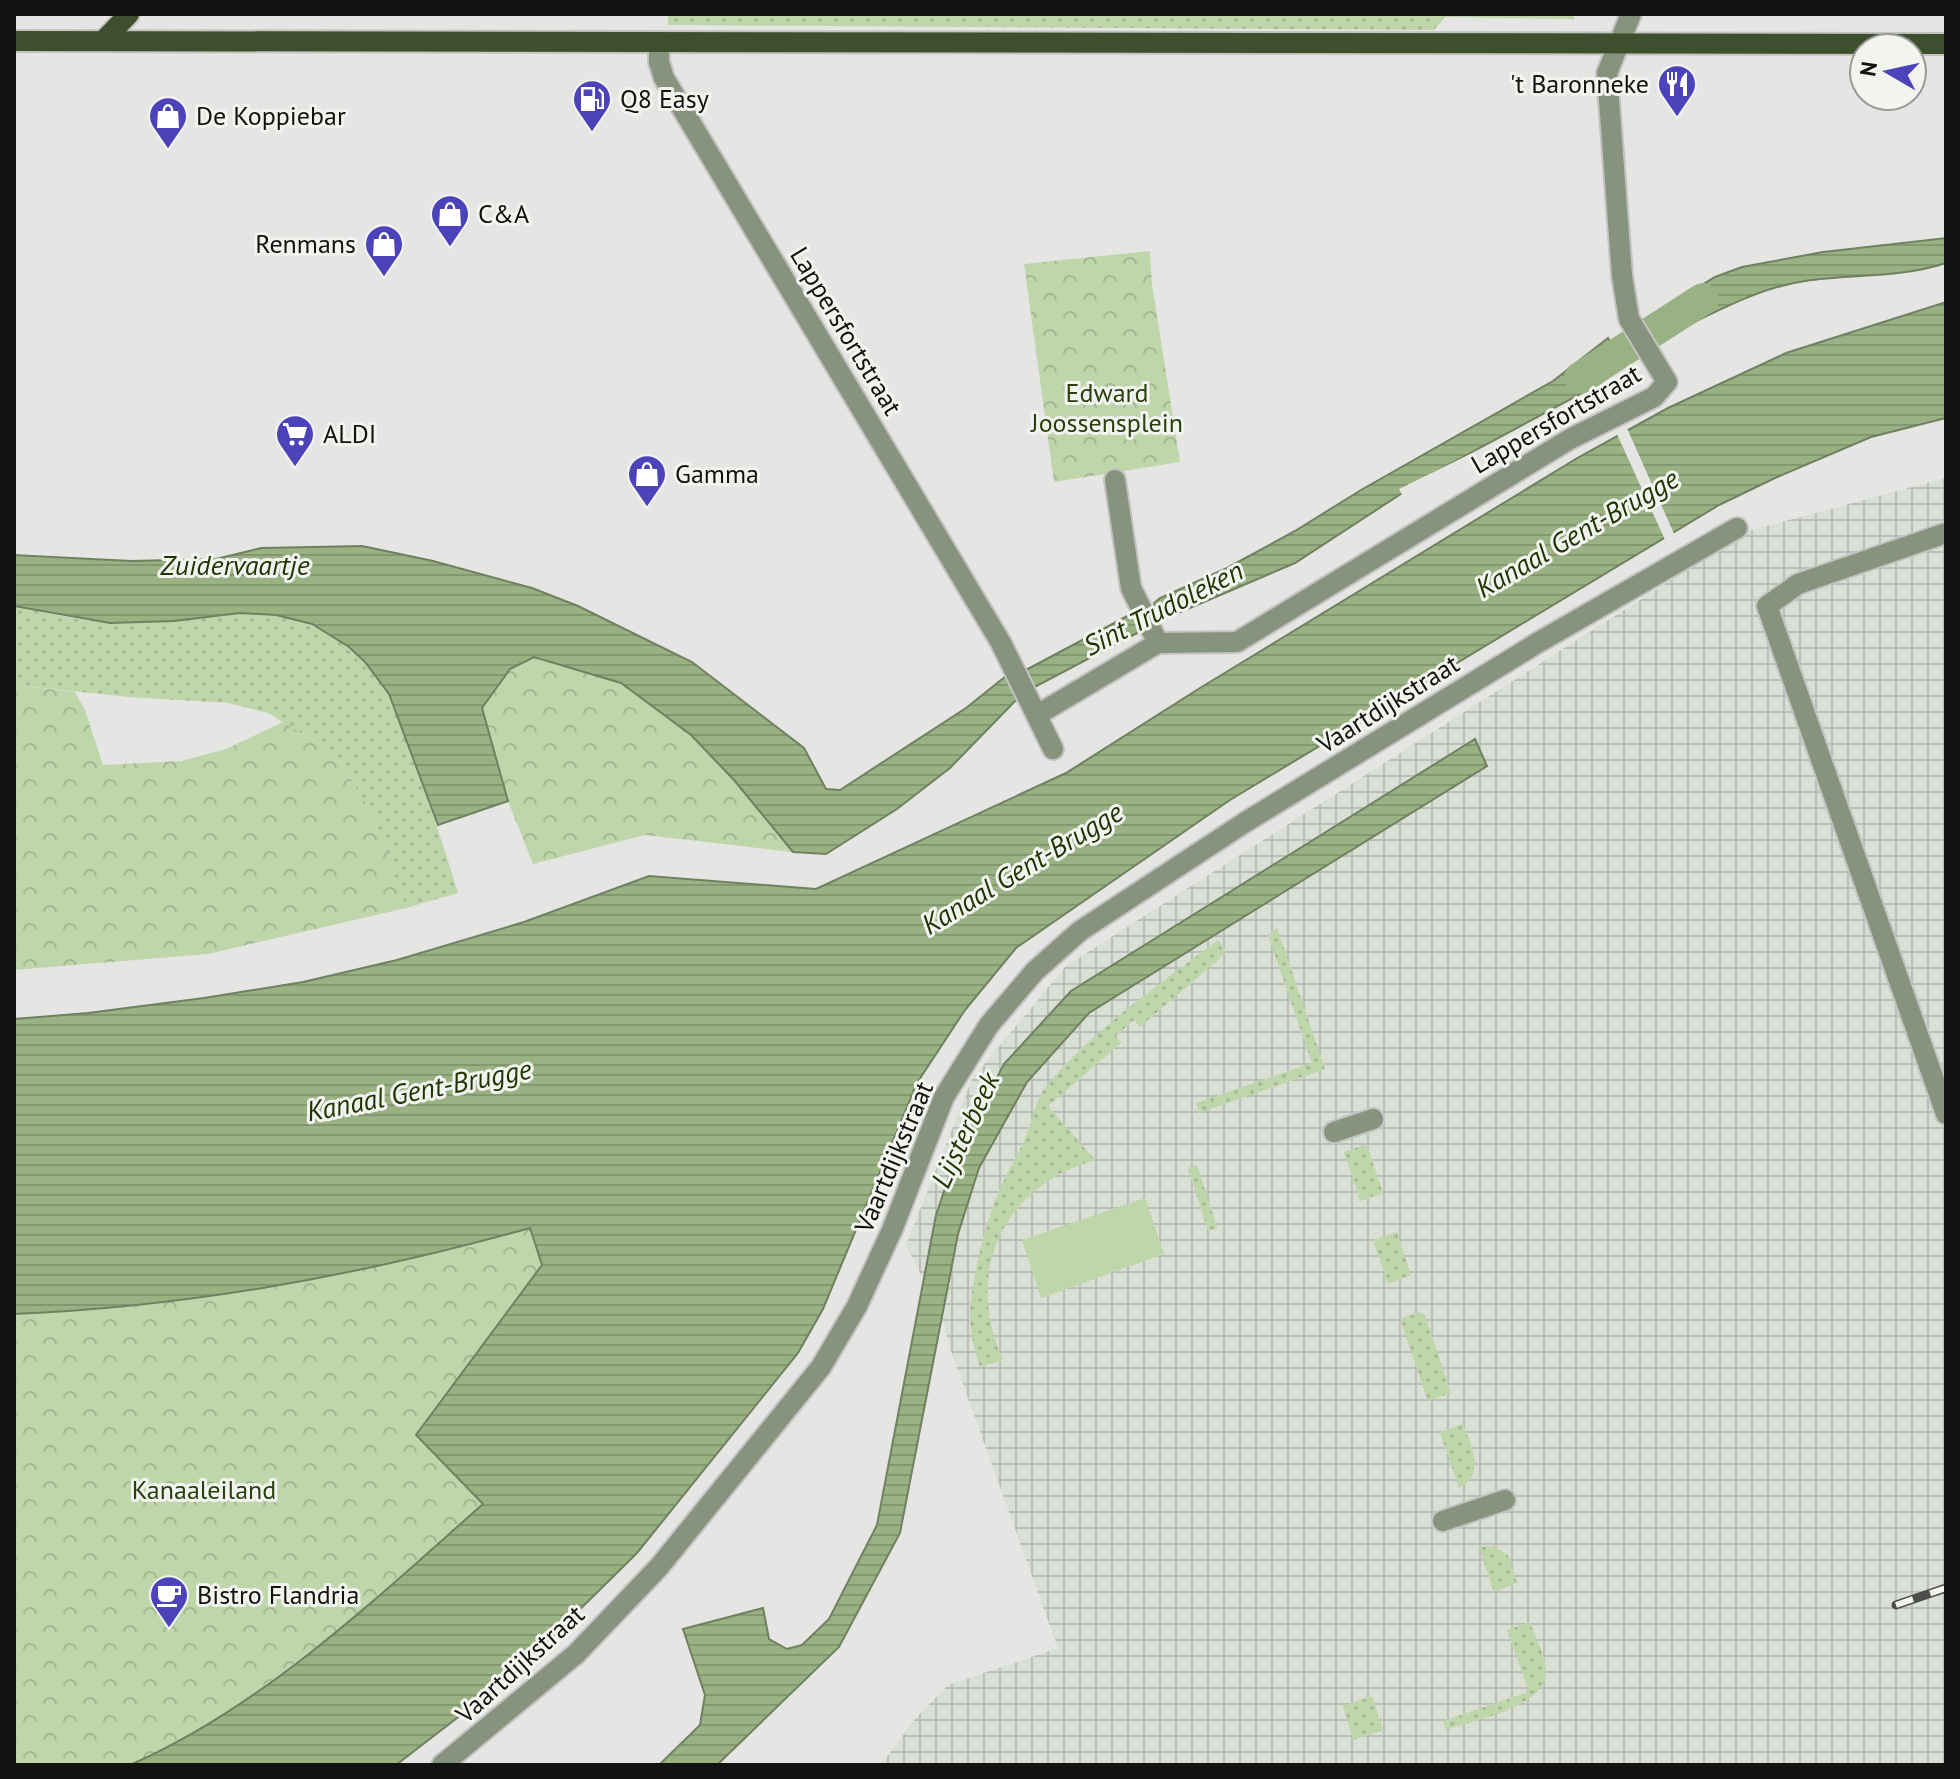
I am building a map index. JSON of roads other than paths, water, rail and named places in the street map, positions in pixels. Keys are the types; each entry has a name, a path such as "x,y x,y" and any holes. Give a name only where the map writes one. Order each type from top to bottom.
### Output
{"main road":[{"path":"103,41 129,14"},
{"path":"14,41 1946,44"}],"street":[{"name":"Lappersfortstraat","path":"1154,635 1237,642 1570,439 1654,397 1667,382 1629,319 1622,276 1607,73 1631,14"},
{"name":"Lappersfortstraat","path":"659,42 659,62 664,78 1001,643 1053,749"},
{"path":"1037,715 1154,635 1131,588 1115,480"},
{"name":"Vaartdijkstraat","path":"442,1765 576,1654 659,1567 821,1367 857,1306 892,1230 944,1097 989,1025 1035,971 1080,931 1244,823 1539,642 1737,528"},
{"path":"1946,533 1798,584 1767,606 1946,1114"},
{"path":"1334,1132 1373,1119"},
{"path":"1443,1521 1505,1500"}],"water":[{"path":"1946,238 1946,263 1929,268 1787,284 1736,302 1672,333 1659,311 1715,277 1742,267 1823,252"},
{"name":"Kanaal Gent-Brugge","path":"1946,302 1946,418 1871,437 1719,505 1230,800 1016,948 965,1010 917,1083 823,1309 798,1353 637,1553 554,1635 470,1708 396,1765 130,1765 179,1741 272,1682 359,1613 483,1504 416,1435 542,1265 530,1228 403,1260 275,1286 145,1304 14,1314 14,1019 88,1013 303,982 397,960 524,922 649,876 816,889 1066,773 1579,457 1668,408 1786,353"},
{"path":"1608,338 1623,367 1599,384 1433,473 1295,563 1160,621 1154,603 1160,598 1227,568 1295,531 1553,381"},
{"name":"Zuidervaartje","path":"362,546 433,561 532,588 578,606 692,662 804,748 826,789 840,790 966,708 1006,676 1018,698 950,768 897,809 826,854 793,852 734,780 691,735 621,683 534,657 510,669 482,708 508,801 438,825 389,694 365,662 349,647 312,624 276,615 240,613 174,621 110,623 14,606 14,555 131,561 216,559 261,548"},
{"path":"1133,613 1141,631 1033,688 1024,671"},
{"path":"1475,739 1487,766 1089,1013 1027,1082 979,1168 958,1234 900,1533 839,1647 717,1765 659,1765 700,1725 705,1695 683,1629 763,1608 769,1639 787,1649 802,1645 829,1619 877,1525 936,1215 956,1156 1004,1064 1071,991"}],"waterway":[{"name":"Sint Trudoleken","path":"1580,378 1703,299"}],"railway":[{"path":"1896,1605 1946,1588"}],"place":[{"name":"'t Baronneke","path":"1677,118"},
{"name":"Q8 Easy","path":"592,133"},
{"name":"De Koppiebar","path":"168,150"},
{"name":"C&A","path":"450,248"},
{"name":"Renmans","path":"384,278"},
{"name":"ALDI","path":"295,468"},
{"name":"Gamma","path":"647,508"},
{"name":"Bistro Flandria","path":"169,1629"}],"park label":[{"name":"Edward Joossensplein","path":"1107,408"},
{"name":"Kanaaleiland","path":"204,1490"}],"water label":[{"name":"Lijsterbeek","path":"965,1130"}]}
